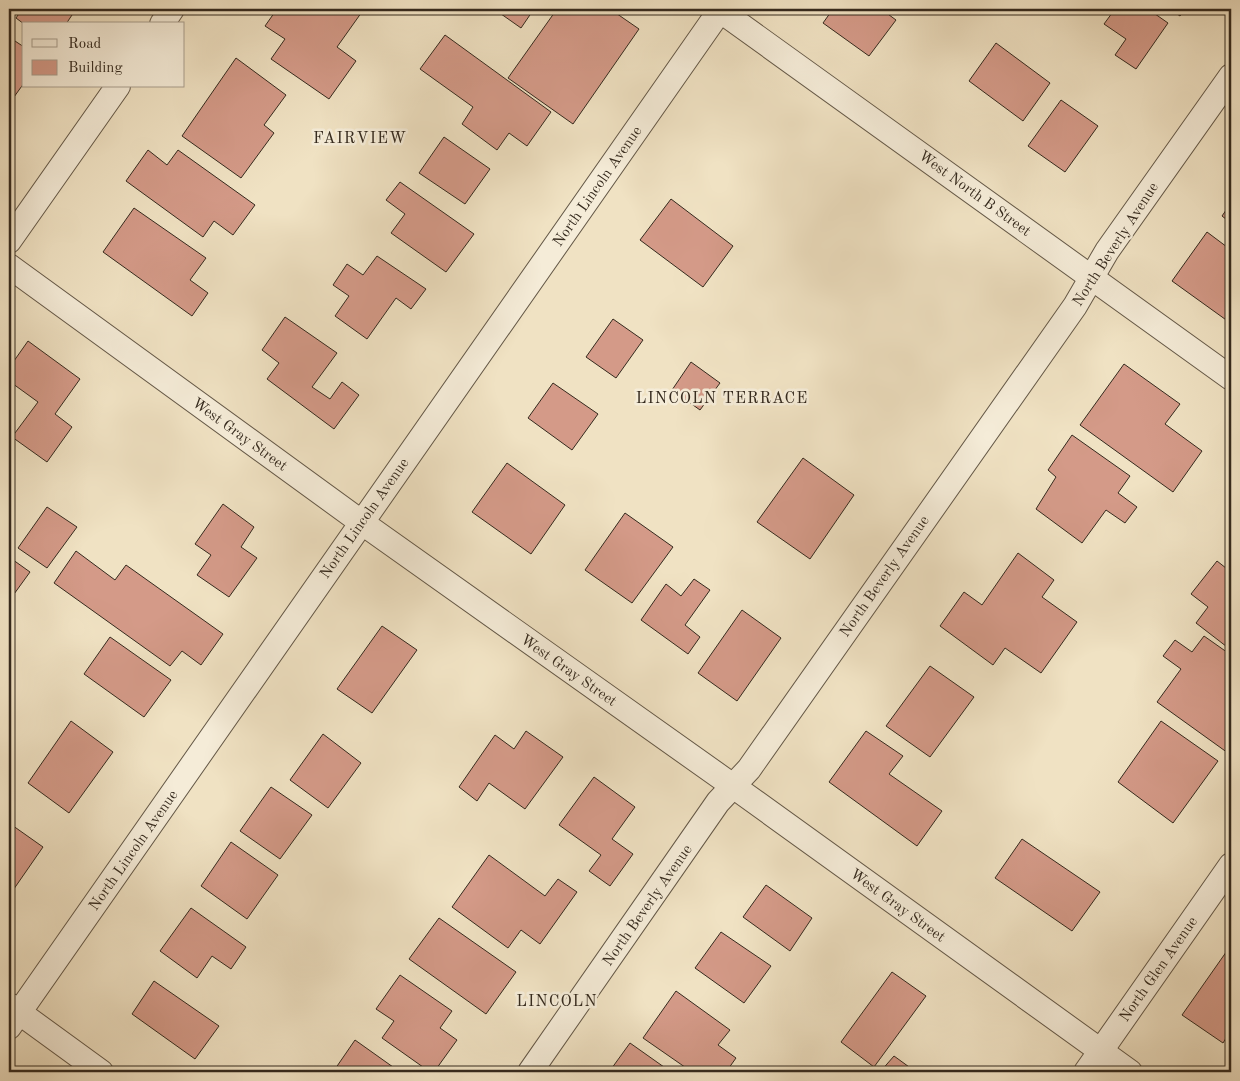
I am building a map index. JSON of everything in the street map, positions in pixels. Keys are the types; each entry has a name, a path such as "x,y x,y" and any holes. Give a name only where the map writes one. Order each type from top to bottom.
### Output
{"street":[{"path":"163,22 172,9"},
{"name":"West North B Street","path":"720,9 1231,378"},
{"name":"North Lincoln Avenue","path":"12,1015 361,522 720,9"},
{"name":"North Beverly Avenue","path":"530,1072 718,802 748,769 1064,322 1107,251 1231,76"},
{"path":"9,241 117,88"},
{"name":"West Gray Street","path":"9,266 361,522 733,786 1130,1072"},
{"name":"North Glen Avenue","path":"1086,1072 1231,865"},
{"path":"12,1015 101,1072"}],"building":[{"path":"22,9 76,9 67,22 22,22 16,18"},
{"path":"277,9 364,9 337,47 356,61 329,99 271,59 285,39 265,26"},
{"path":"494,9 534,9 521,28"},
{"path":"557,9 610,9 639,29 573,124 508,78"},
{"path":"833,9 881,9 896,20 869,56 823,23"},
{"path":"1115,9 1148,9 1168,23 1136,69 1115,55 1126,39 1104,24"},
{"path":"1170,9 1185,9 1180,16"},
{"path":"445,35 551,112 527,146 509,133 497,150 462,124 473,107 420,69"},
{"path":"9,37 22,46 22,86 9,104"},
{"path":"996,43 1050,83 1023,121 969,81"},
{"path":"236,58 286,95 264,125 274,133 241,178 182,136"},
{"path":"1061,100 1098,126 1065,172 1028,146"},
{"path":"444,137 490,169 465,204 419,173"},
{"path":"148,150 167,165 178,150 255,205 233,235 214,221 203,237 126,181"},
{"path":"400,182 474,234 446,272 391,233 405,214 386,200"},
{"path":"671,199 733,246 703,287 640,240"},
{"path":"1231,203 1231,223 1222,216"},
{"path":"134,208 206,258 190,280 208,293 192,316 103,252"},
{"path":"1207,232 1231,250 1231,319 1229,322 1172,281"},
{"path":"377,256 426,289 411,309 396,298 367,339 335,316 349,296 333,285 347,264 363,275"},
{"path":"285,317 337,353 312,387 330,399 342,382 359,395 334,429 267,379 279,363 262,350"},
{"path":"613,319 643,340 616,378 586,357"},
{"path":"28,341 80,379 55,414 72,427 47,462 12,437 38,402 9,381 9,368"},
{"path":"691,362 720,383 700,410 672,390"},
{"path":"1124,364 1180,404 1165,424 1202,451 1173,492 1080,425"},
{"path":"553,383 598,414 572,450 528,418"},
{"path":"1072,435 1130,476 1118,493 1137,507 1125,523 1106,510 1082,543 1036,509 1056,477 1048,470"},
{"path":"803,458 854,495 810,559 757,522"},
{"path":"507,463 565,505 531,554 472,512"},
{"path":"223,504 254,527 241,547 257,558 229,597 197,575 211,555 195,544"},
{"path":"47,507 77,527 47,568 18,548"},
{"path":"625,513 673,547 632,603 585,570"},
{"path":"76,551 115,580 126,565 223,634 201,665 182,651 170,666 54,583"},
{"path":"1018,553 1054,580 1042,597 1077,622 1041,673 1005,648 993,665 940,626 964,592 982,605"},
{"path":"9,557 30,572 9,601"},
{"path":"1217,561 1231,572 1231,650 1196,623 1208,607 1191,594"},
{"path":"694,579 710,590 685,625 700,637 688,654 641,620 666,584 681,596"},
{"path":"742,610 781,638 737,701 698,673"},
{"path":"382,626 417,650 372,713 337,689"},
{"path":"1204,636 1231,655 1231,748 1228,753 1157,702 1181,669 1163,656 1175,640 1192,652"},
{"path":"110,637 171,680 144,717 84,674"},
{"path":"930,666 974,697 930,757 886,726"},
{"path":"71,721 113,752 69,813 28,783"},
{"path":"1161,721 1218,761 1173,823 1118,782"},
{"path":"526,731 563,757 525,809 489,783 477,801 459,787 495,735 514,749"},
{"path":"866,731 903,756 889,774 942,811 917,846 829,782"},
{"path":"323,734 361,763 328,808 290,780"},
{"path":"594,777 635,807 612,839 633,854 610,886 589,871 601,855 559,825"},
{"path":"271,787 312,815 280,859 240,831"},
{"path":"9,823 43,847 9,896"},
{"path":"1022,839 1100,892 1072,931 995,878"},
{"path":"231,842 278,875 247,919 201,886"},
{"path":"489,855 545,896 558,879 577,892 540,944 521,930 508,948 452,907"},
{"path":"766,885 812,918 790,951 743,917"},
{"path":"191,908 246,947 231,969 212,956 197,978 160,951"},
{"path":"439,918 516,972 486,1014 409,959"},
{"path":"721,932 771,966 744,1003 695,968"},
{"path":"1229,948 1231,949 1231,1030 1223,1043 1182,1015"},
{"path":"892,972 926,996 874,1067 841,1042"},
{"path":"400,975 452,1011 440,1028 457,1040 434,1072 430,1072 382,1038 394,1021 376,1009"},
{"path":"154,981 219,1026 195,1059 132,1014"},
{"path":"676,991 730,1030 718,1045 736,1058 726,1072 692,1072 643,1038"},
{"path":"355,1040 400,1072 333,1072"},
{"path":"630,1043 671,1072 609,1072"},
{"path":"894,1056 916,1072 880,1072"}],"district":[{"name":"FAIRVIEW","path":"360,137"},
{"name":"LINCOLN TERRACE","path":"722,397"},
{"name":"LINCOLN","path":"557,1000"}]}
